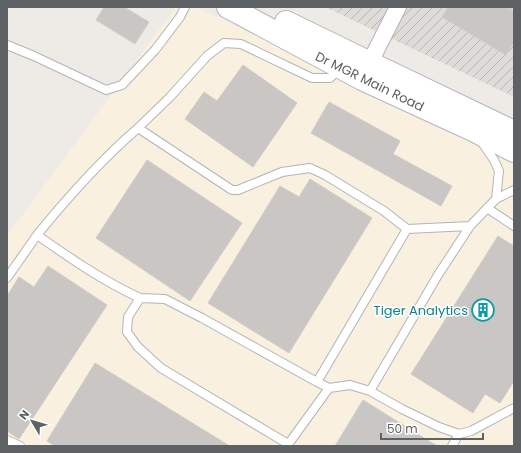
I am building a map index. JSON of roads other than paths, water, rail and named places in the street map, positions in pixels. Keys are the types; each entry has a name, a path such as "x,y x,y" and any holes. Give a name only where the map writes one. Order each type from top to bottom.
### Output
{"main road":[{"name":"Dr MGR Main Road","path":"228,7 341,67 366,71 514,132"},
{"name":"Dr MGR Main Road","path":"256,7 366,71 514,151"}],"street":[{"path":"366,71 398,7"}],"lane":[{"path":"7,45 106,90 122,85 155,50 180,17 185,7"},
{"path":"7,278 37,235 65,201 117,146 138,128 170,96 207,56 224,43 241,44 312,78 330,78 341,67"},
{"path":"138,128 232,190 238,190 282,172 310,168 325,174 384,211 407,229 470,226"},
{"path":"473,130 494,160 499,171 496,199"},
{"path":"370,391 438,275 470,226 496,199 514,190"},
{"path":"487,208 514,226"},
{"path":"317,382 407,229"},
{"path":"37,235 75,262 121,290 140,298 165,300 202,318 329,388 350,385 370,391 414,415 439,427 459,434 471,431 514,408"},
{"path":"140,298 128,317 127,332 138,347 161,368 288,445 329,388"},
{"path":"452,446 459,434"},
{"path":"7,440 20,446"}],"place":[{"name":"Tiger Analytics","path":"483,310"}]}
